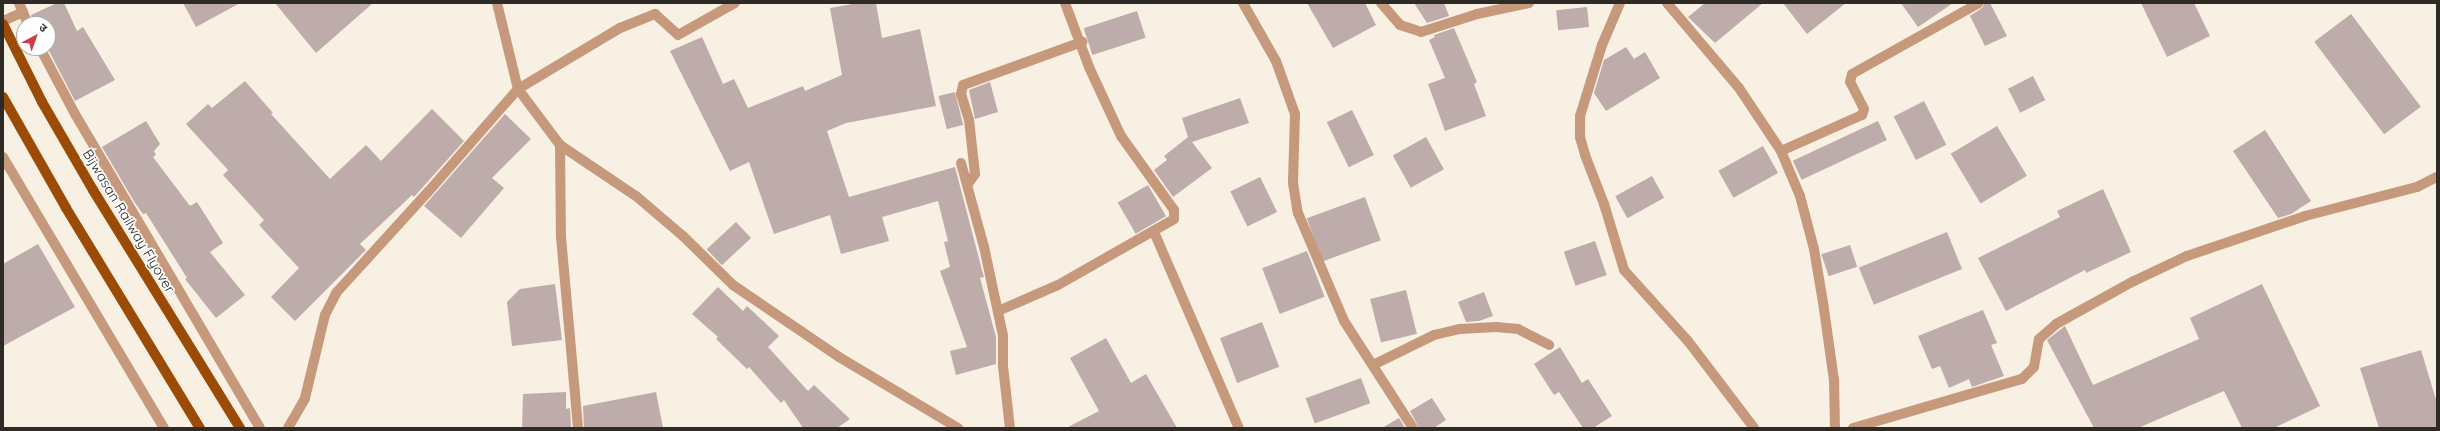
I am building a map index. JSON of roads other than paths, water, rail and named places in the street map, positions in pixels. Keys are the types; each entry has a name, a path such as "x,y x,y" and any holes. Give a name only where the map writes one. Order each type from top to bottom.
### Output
{"main road":[{"name":"Bijwasan Railway Flyover","path":"3,22 42,102 92,190 240,428"},
{"path":"3,97 66,208 200,428"}],"street":[{"path":"497,3 518,88 560,145 636,196 683,236 733,285 839,357 958,428"},
{"path":"288,428 305,398 325,316 336,293 428,192 518,88 620,28 654,14 678,35 735,3"},
{"path":"998,311 1058,285 1154,232 1174,219 1174,210 1122,136 1089,67 1082,42 1066,3"},
{"path":"1243,3 1276,61 1296,114 1292,182 1298,213 1344,321 1413,428"},
{"path":"1381,3 1400,25 1421,32 1477,14 1529,3"},
{"path":"1620,3 1602,45 1580,116 1580,136 1585,155 1604,204 1624,270 1688,341 1754,428"},
{"path":"1668,3 1739,88 1781,150 1800,196 1814,249 1834,380 1835,428"},
{"path":"1781,150 1862,115 1864,109 1850,82 1852,74 1979,3"},
{"path":"3,22 21,8"},
{"path":"968,184 975,174 969,120 961,94 963,85 1082,42"},
{"path":"44,56 75,114 260,428"},
{"path":"560,145 561,237 578,428"},
{"path":"3,157 164,428"},
{"path":"961,163 968,184 1003,336 1003,366 1010,428"},
{"path":"1852,428 2022,379 2034,367 2039,339 2056,324 2134,280 2187,256 2290,220 2417,187 2437,178"},
{"path":"1154,232 1239,428"},
{"path":"1373,365 1434,335 1460,329 1496,327 1518,329 1548,345"}]}
